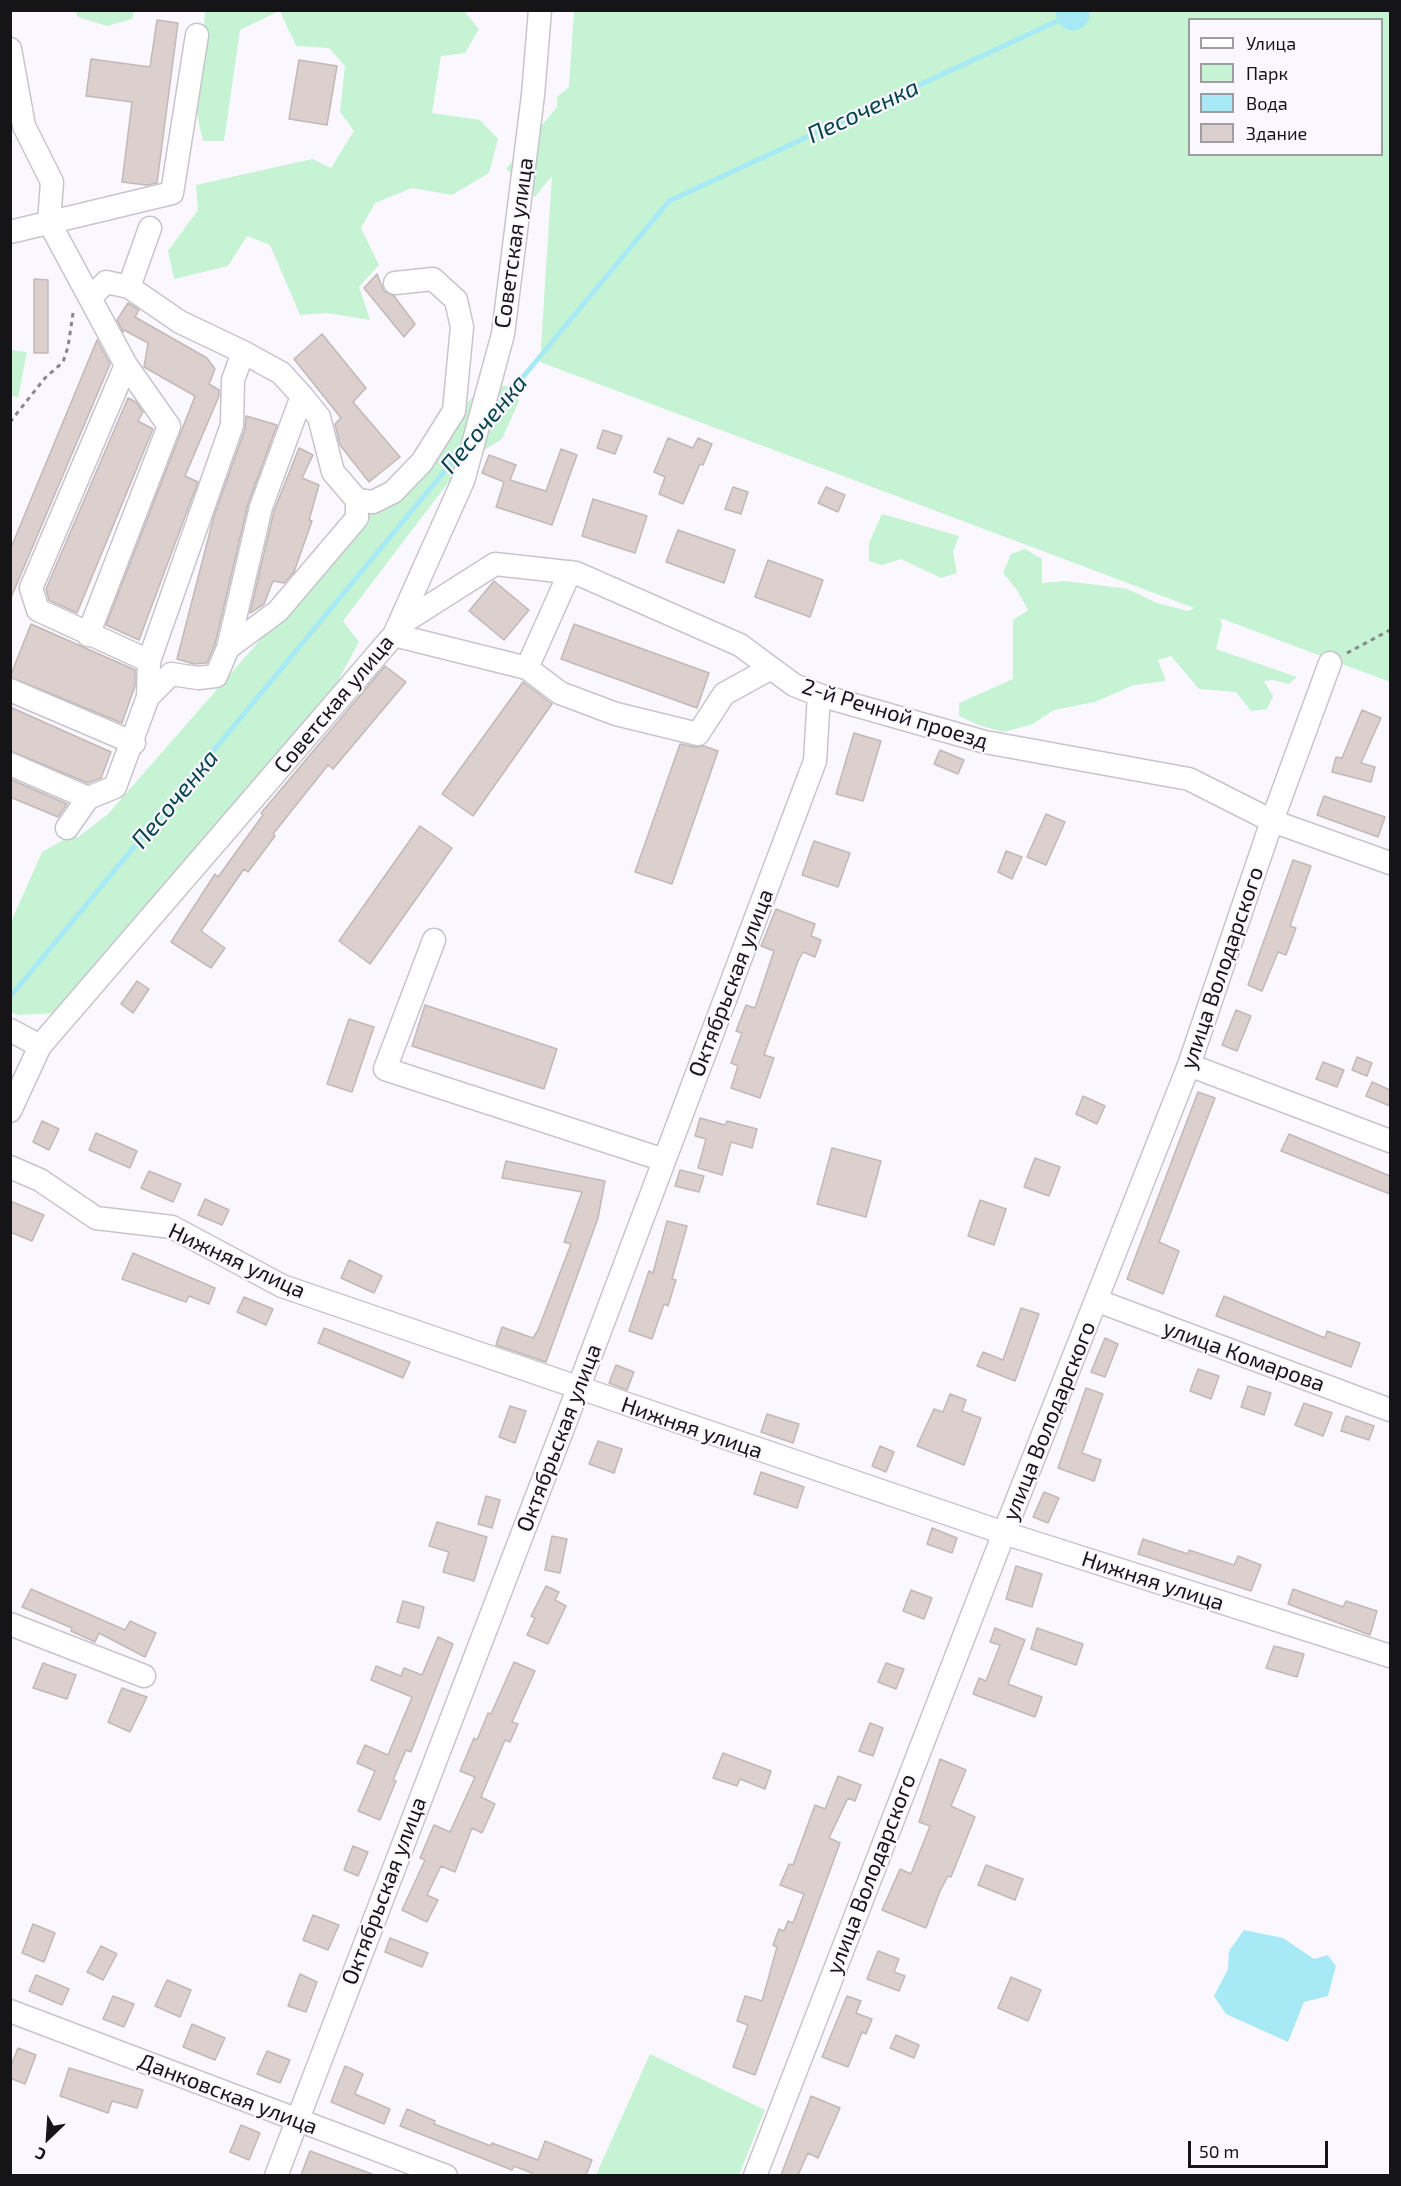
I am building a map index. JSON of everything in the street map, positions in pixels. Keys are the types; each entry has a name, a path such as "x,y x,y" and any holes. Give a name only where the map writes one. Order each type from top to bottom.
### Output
{"street":[{"name":"Советская улица","path":"10,1111 40,1046 394,635 463,481 491,371 503,334 533,95 540,10"},
{"path":"10,232 172,193 197,35"},
{"path":"10,49 24,126 52,182 49,222 126,365 169,426 88,635"},
{"path":"129,287 150,228"},
{"path":"357,500 373,502 393,492 422,462 454,411 462,327 456,300 433,279 395,283"},
{"path":"91,297 106,282 129,287 180,322 281,373 319,417 333,472 357,500 357,518 342,538 278,611 228,648"},
{"path":"66,828 88,798 115,787 134,742 148,697 149,662 232,425 233,380 243,352"},
{"path":"126,365 31,588 38,610 149,662"},
{"path":"148,697 171,674 198,678 216,676 228,648 261,507 302,396"},
{"name":"2-й Речной проезд","path":"394,635 406,620 495,564 570,572 740,645 794,685 819,695 985,742 1189,779 1272,822 1390,863"},
{"path":"527,668 570,572"},
{"path":"394,635 527,668 560,693 616,714 698,734 724,694 771,668"},
{"name":"улица Володарского","path":"755,2175 1004,1533 1098,1301 1189,1065 1272,822 1330,663"},
{"path":"10,690 134,742"},
{"name":"Октябрьская улица","path":"276,2175 578,1389 815,761 819,695"},
{"path":"10,764 88,798"},
{"path":"434,940 385,1069 664,1160"},
{"path":"10,1030 40,1046"},
{"path":"1189,1065 1390,1141"},
{"name":"Нижняя улица","path":"10,1167 40,1180 96,1218 172,1227 282,1286 1004,1533 1390,1656"},
{"name":"улица Комарова","path":"1098,1301 1390,1410"},
{"path":"10,1624 144,1676"},
{"name":"Данковская улица","path":"10,2011 446,2175"}],"path":[{"path":"10,422 45,378 63,362 68,347 79,276"},
{"path":"1330,663 1390,630"}],"green space":[{"path":"75,11 134,11 132,19 107,26 78,17"},
{"path":"205,11 279,11 240,30 224,141 203,141 197,115"},
{"path":"280,11 464,11 479,29 465,53 441,56 432,113 480,120 498,139 489,173 452,195 412,188 375,203 361,228 379,265 359,287 370,320 327,313 300,315 270,245 247,236 228,266 174,279 168,251 198,210 196,185 312,159 331,168 354,131 340,112 345,66 329,48 296,46"},
{"path":"574,11 1390,11 1390,682 1220,618 1222,625 1216,649 1297,677 1289,684 1273,680 1264,681 1273,696 1267,709 1251,711 1236,692 1199,689 1171,656 1158,660 1166,681 1134,685 1095,702 1054,710 1033,724 1004,732 981,726 959,716 959,703 1013,679 1013,620 1028,610 1017,590 1003,573 1011,554 1025,549 1042,559 1042,583 1065,581 1128,589 1157,603 1188,611 1194,608 540,362 552,176 535,197 506,169 557,107 557,97 569,87"},
{"path":"10,350 27,352 18,398 11,395"},
{"path":"482,386 507,386 519,401 502,439 463,463 343,621 359,642 334,688 56,1013 18,1015 11,1012 11,922 42,852 65,839 78,837 108,814"},
{"path":"882,514 959,536 953,552 957,573 941,578 901,559 882,565 869,561 869,543"},
{"path":"650,2054 765,2110 739,2175 596,2175"}],"water":[{"path":"1244,1930 1283,1938 1314,1959 1328,1955 1336,1966 1328,1996 1304,2002 1288,2042 1226,2014 1214,1996 1228,1969 1229,1951"}],"building":[{"path":"157,20 178,23 157,183 146,185 122,182 132,102 86,96 91,59 150,67"},
{"path":"299,60 337,66 327,125 289,119"},
{"path":"377,274 384,291 394,296 415,324 404,337 364,288"},
{"path":"34,279 48,280 48,353 34,353"},
{"path":"128,303 139,310 135,317 207,358 215,369 209,384 219,390 219,396 185,476 198,482 139,640 106,625 195,396 144,367 148,343 124,330 123,332 117,320"},
{"path":"322,334 366,388 353,402 400,457 369,482 340,445 335,424 341,418 294,359"},
{"path":"97,340 110,364 10,600 10,550"},
{"path":"128,398 136,402 143,412 138,421 153,429 77,613 49,600 46,589"},
{"path":"246,416 277,425 248,504 215,644 207,663 194,664 177,659 214,516 245,429"},
{"path":"603,430 622,436 615,454 597,448"},
{"path":"668,438 693,448 698,438 712,444 703,465 700,464 683,504 659,494 665,477 654,472"},
{"path":"299,448 313,455 302,478 319,485 309,520 312,521 294,572 284,583 273,581 264,604 250,613 274,511"},
{"path":"561,449 577,455 552,525 496,507 504,482 482,473 489,455 516,465 510,480 546,491"},
{"path":"733,487 748,492 741,514 725,509"},
{"path":"826,487 845,495 838,512 818,503"},
{"path":"593,499 647,516 635,553 582,536"},
{"path":"678,530 735,550 724,583 666,562"},
{"path":"768,560 823,580 810,617 755,597"},
{"path":"494,581 529,610 504,640 469,611"},
{"path":"31,624 135,670 135,686 122,723 10,677"},
{"path":"574,624 709,673 697,708 561,659"},
{"path":"385,666 406,682 333,769 328,765 273,834 275,836 248,872 244,869 201,931 225,948 211,968 171,942 215,874 218,877 263,815 261,813"},
{"path":"523,682 552,704 473,816 442,794"},
{"path":"10,707 111,752 101,778 88,783 10,751"},
{"path":"1362,710 1381,718 1361,763 1375,767 1371,782 1332,772 1336,757 1342,758"},
{"path":"854,733 881,741 863,801 836,794"},
{"path":"680,744 704,746 718,751 672,884 635,872"},
{"path":"940,750 964,760 958,774 934,764"},
{"path":"10,779 67,804 58,817 10,797"},
{"path":"1324,796 1385,817 1378,837 1317,815"},
{"path":"1046,814 1065,822 1046,865 1027,857"},
{"path":"420,826 452,848 370,964 339,941"},
{"path":"814,841 850,853 838,887 802,875"},
{"path":"1006,851 1022,857 1012,879 998,872"},
{"path":"1293,860 1311,866 1290,926 1296,928 1286,955 1278,952 1262,991 1248,985"},
{"path":"776,909 815,924 811,936 821,940 815,957 803,952 798,961 764,1055 774,1058 760,1098 731,1088 738,1066 731,1063 742,1033 736,1031 746,1005 755,1008 774,951 761,946"},
{"path":"137,981 149,989 133,1013 121,1004"},
{"path":"425,1005 557,1049 544,1089 412,1046"},
{"path":"1236,1010 1251,1016 1237,1051 1222,1045"},
{"path":"349,1019 374,1027 352,1092 327,1084"},
{"path":"1357,1057 1372,1063 1367,1076 1352,1070"},
{"path":"1323,1062 1344,1070 1337,1087 1316,1079"},
{"path":"1372,1082 1390,1090 1390,1106 1366,1096"},
{"path":"1198,1092 1215,1098 1159,1242 1179,1251 1163,1294 1127,1279"},
{"path":"1083,1096 1105,1106 1097,1124 1076,1114"},
{"path":"700,1118 725,1125 727,1121 757,1129 752,1148 731,1142 722,1175 698,1168 706,1139 695,1136"},
{"path":"42,1121 59,1129 49,1150 33,1142"},
{"path":"96,1133 137,1151 130,1168 89,1150"},
{"path":"1289,1134 1390,1176 1390,1194 1281,1151"},
{"path":"832,1148 881,1161 866,1217 817,1204"},
{"path":"1035,1158 1060,1167 1049,1196 1024,1187"},
{"path":"506,1161 605,1181 598,1218 546,1362 496,1345 502,1327 533,1338 538,1330 571,1244 564,1242 582,1192 502,1178"},
{"path":"680,1170 704,1176 699,1192 675,1186"},
{"path":"149,1171 181,1184 173,1202 141,1188"},
{"path":"205,1199 229,1210 222,1225 198,1215"},
{"path":"980,1200 1006,1209 994,1245 968,1236"},
{"path":"10,1201 44,1215 32,1241 10,1232"},
{"path":"667,1221 687,1226 672,1279 676,1280 668,1306 664,1304 652,1339 629,1331 649,1271 653,1273"},
{"path":"133,1253 215,1288 209,1304 189,1296 186,1302 122,1279"},
{"path":"349,1260 382,1276 374,1293 341,1278"},
{"path":"1224,1296 1325,1338 1327,1331 1360,1343 1351,1367 1216,1316"},
{"path":"244,1297 273,1309 266,1325 237,1312"},
{"path":"1021,1308 1039,1314 1015,1381 977,1366 983,1352 1003,1360"},
{"path":"324,1328 410,1362 403,1378 318,1343"},
{"path":"1105,1338 1118,1344 1105,1377 1091,1372"},
{"path":"616,1365 634,1372 627,1390 609,1383"},
{"path":"1198,1369 1219,1376 1211,1399 1190,1391"},
{"path":"1248,1386 1271,1393 1264,1415 1241,1407"},
{"path":"1086,1388 1103,1394 1082,1453 1101,1460 1094,1481 1058,1468"},
{"path":"950,1394 966,1400 962,1411 981,1418 964,1465 917,1446 934,1409 943,1412"},
{"path":"1304,1403 1332,1413 1323,1436 1295,1425"},
{"path":"510,1406 526,1411 515,1443 499,1437"},
{"path":"767,1414 799,1424 793,1443 761,1432"},
{"path":"1346,1416 1374,1426 1369,1440 1341,1431"},
{"path":"598,1441 622,1449 614,1473 589,1464"},
{"path":"880,1446 894,1452 886,1472 872,1466"},
{"path":"761,1472 804,1487 797,1508 754,1494"},
{"path":"1044,1492 1059,1498 1048,1523 1033,1517"},
{"path":"486,1496 500,1500 492,1528 478,1524"},
{"path":"437,1522 487,1537 474,1581 443,1572 449,1552 429,1546"},
{"path":"932,1528 957,1538 952,1553 927,1544"},
{"path":"552,1536 567,1539 560,1573 545,1570"},
{"path":"1143,1539 1188,1554 1189,1550 1234,1565 1238,1556 1261,1565 1251,1591 1138,1554"},
{"path":"1016,1566 1042,1574 1032,1607 1006,1599"},
{"path":"546,1586 559,1592 555,1600 566,1606 548,1644 527,1635 535,1618 531,1616"},
{"path":"31,1589 125,1630 130,1621 156,1633 145,1657 99,1633 95,1642 71,1631 72,1628 22,1607"},
{"path":"1293,1589 1343,1607 1346,1601 1377,1611 1370,1635 1288,1604"},
{"path":"911,1590 932,1598 924,1619 903,1611"},
{"path":"403,1601 424,1607 419,1628 397,1622"},
{"path":"995,1628 1025,1640 1008,1684 1042,1697 1035,1717 973,1694 979,1678 986,1681 1000,1645 990,1642"},
{"path":"1037,1628 1083,1644 1076,1665 1031,1649"},
{"path":"438,1637 453,1644 411,1752 406,1750 393,1780 396,1781 380,1820 358,1811 375,1771 357,1763 365,1745 388,1755 412,1697 371,1680 376,1666 401,1676 404,1668 422,1675"},
{"path":"1274,1646 1304,1654 1297,1677 1266,1668"},
{"path":"514,1662 535,1671 512,1722 518,1724 510,1742 505,1740 481,1797 495,1804 482,1833 472,1828 455,1872 441,1866 427,1895 438,1900 427,1922 402,1910 425,1860 420,1858 434,1825 450,1832 475,1777 460,1771 474,1738 477,1740 488,1713 491,1714"},
{"path":"43,1663 76,1675 67,1699 33,1688"},
{"path":"886,1663 904,1669 896,1689 878,1682"},
{"path":"122,1688 147,1697 130,1732 108,1722"},
{"path":"870,1723 883,1728 873,1756 859,1751"},
{"path":"723,1753 771,1771 765,1789 740,1779 737,1786 713,1778"},
{"path":"940,1759 966,1770 951,1806 975,1817 951,1877 948,1876 940,1891 926,1928 882,1910 900,1869 911,1874 930,1826 919,1822"},
{"path":"838,1776 861,1785 855,1801 848,1798 829,1838 840,1843 755,2075 733,2067 748,2025 737,2021 745,1996 762,2001 777,1947 773,1945 779,1929 784,1931 788,1921 793,1923 804,1894 780,1885 789,1864 793,1865 815,1805 825,1809"},
{"path":"353,1846 368,1852 358,1876 344,1870"},
{"path":"986,1865 1023,1879 1015,1900 978,1885"},
{"path":"313,1915 339,1925 328,1950 303,1940"},
{"path":"33,1924 55,1933 44,1962 22,1953"},
{"path":"390,1938 428,1953 422,1967 385,1952"},
{"path":"101,1946 117,1954 103,1980 87,1972"},
{"path":"878,1951 899,1959 894,1972 905,1976 899,1991 867,1979"},
{"path":"300,1974 317,1982 306,2012 288,2006"},
{"path":"36,1975 69,1989 62,2005 29,1991"},
{"path":"1011,1977 1041,1990 1028,2021 998,2008"},
{"path":"167,1980 191,1990 180,2017 155,2006"},
{"path":"113,1996 134,2004 124,2027 103,2019"},
{"path":"847,1996 861,2001 856,2013 872,2019 866,2034 862,2032 848,2067 822,2057"},
{"path":"192,2024 225,2038 215,2060 183,2047"},
{"path":"896,2035 919,2045 914,2058 890,2048"},
{"path":"18,2048 36,2055 25,2084 10,2078 10,2068"},
{"path":"267,2051 290,2060 280,2083 257,2074"},
{"path":"345,2066 363,2074 355,2094 390,2109 384,2124 331,2102"},
{"path":"69,2068 143,2090 137,2108 112,2101 108,2113 60,2096"},
{"path":"811,2096 840,2108 818,2158 808,2153 798,2175 781,2175"},
{"path":"407,2109 435,2121 434,2124 491,2146 492,2143 538,2160 545,2141 592,2160 586,2175 531,2175 532,2173 514,2166 512,2170 400,2126"},
{"path":"241,2125 260,2133 249,2160 230,2152"},
{"path":"310,2151 372,2174 301,2175"}],"waterway":[{"name":"Песоченка","path":"1072,10 1073,14"},
{"name":"Песоченка","path":"489,418 669,201 1081,10"},
{"name":"Песоченка","path":"10,997 462,450"}]}
